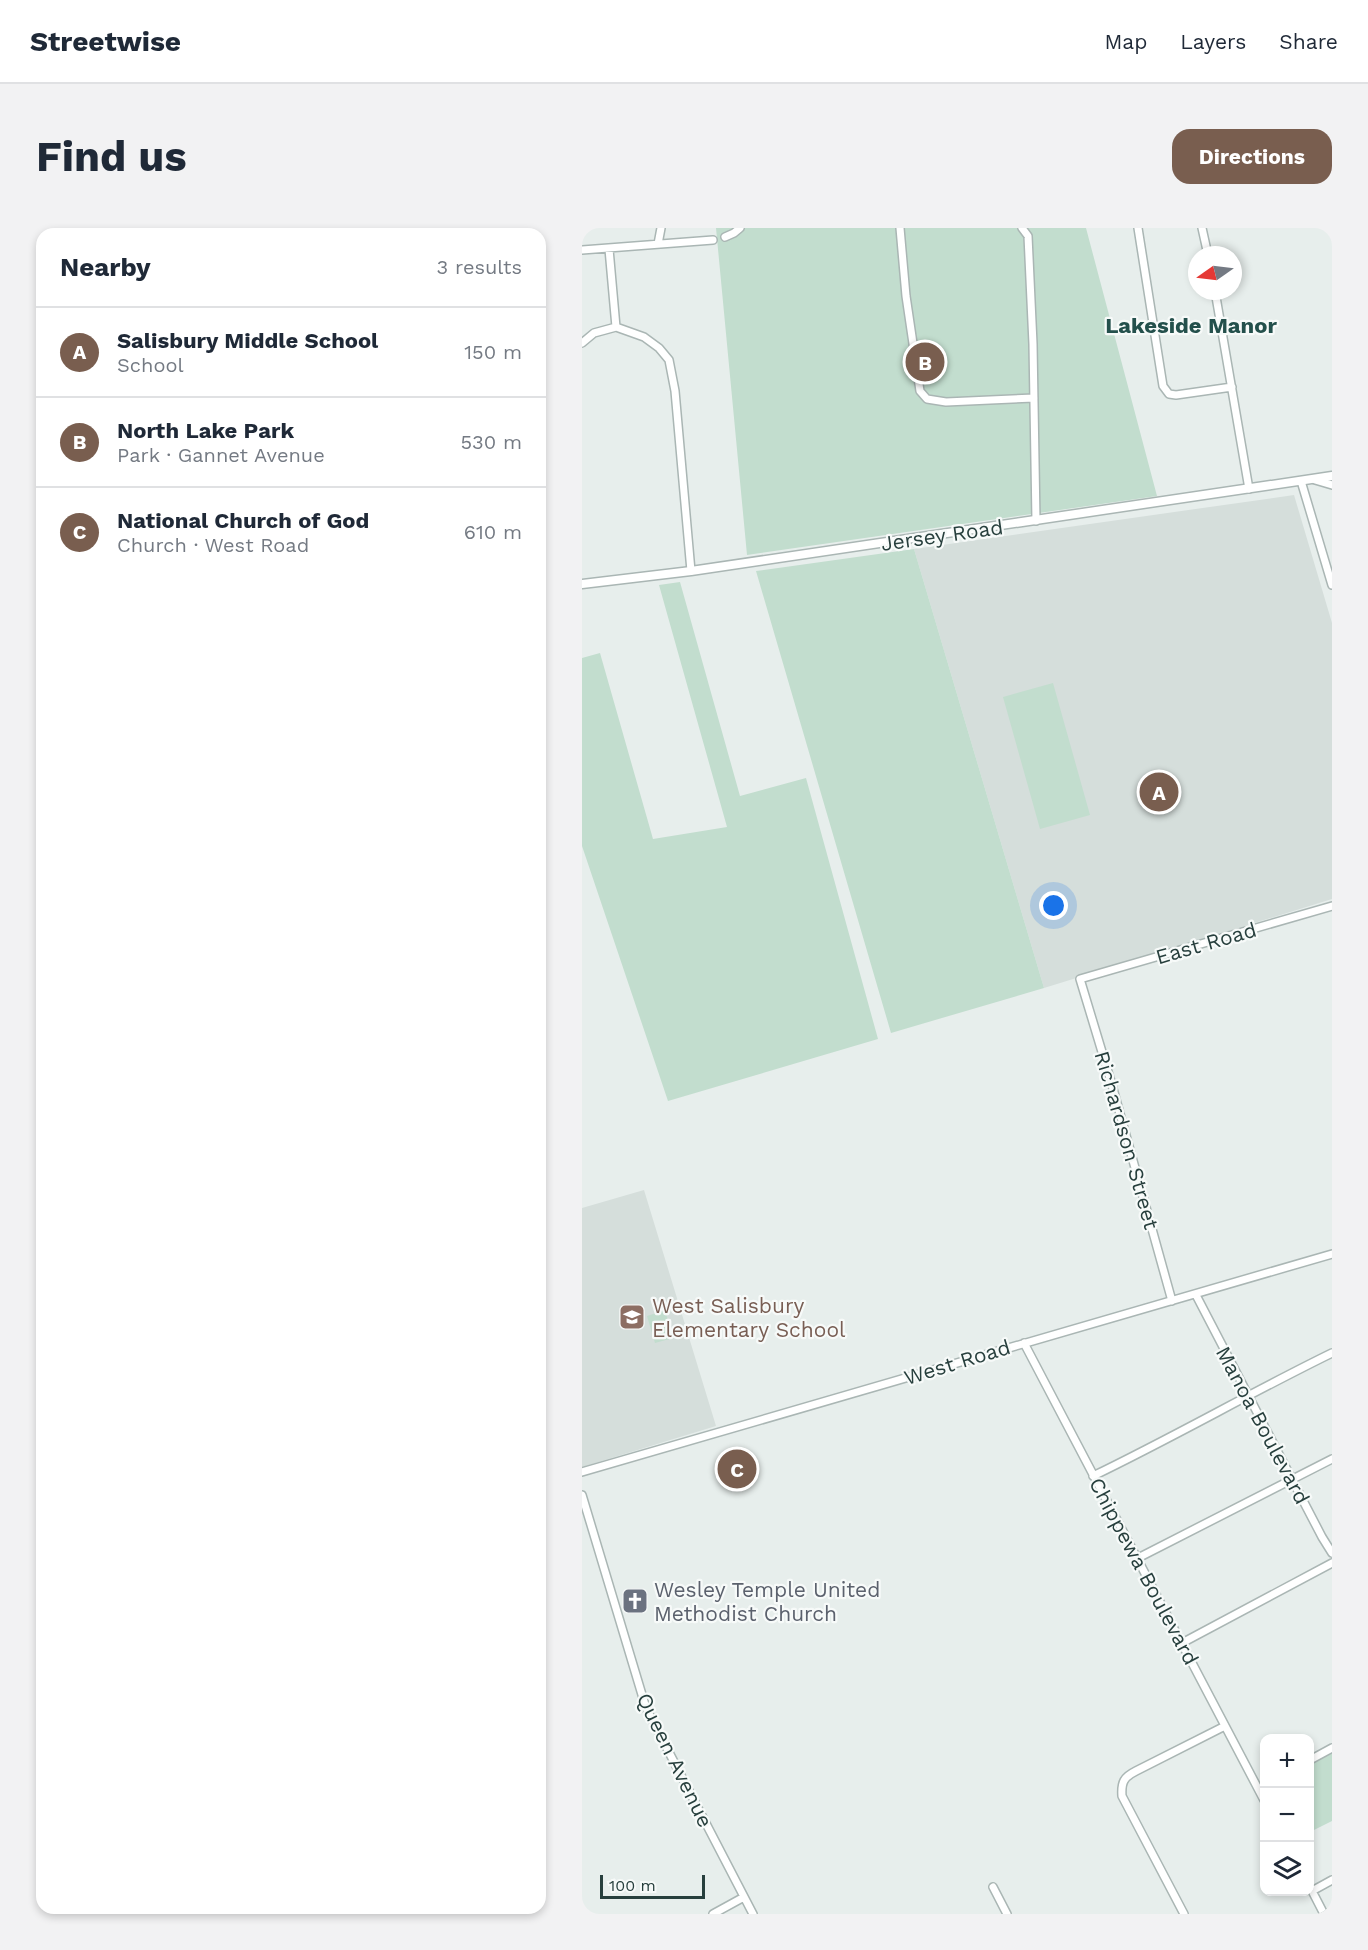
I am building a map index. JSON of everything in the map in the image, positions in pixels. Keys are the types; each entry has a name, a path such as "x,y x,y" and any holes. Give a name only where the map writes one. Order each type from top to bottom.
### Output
{"street":[{"path":"658,244 661,228"},
{"path":"725,237 740,228"},
{"path":"900,228 906,296 920,391 927,399 946,402 1034,398"},
{"path":"1022,228 1028,236 1036,521"},
{"path":"1138,228 1163,386 1169,394 1232,387"},
{"path":"1202,228 1206,246"},
{"path":"582,250 713,240"},
{"path":"609,249 616,327"},
{"path":"1217,300 1249,489"},
{"path":"582,343 594,333 616,327 629,330 652,342 663,353 671,368 691,571"},
{"name":"Jersey Road","path":"582,583 691,571 1332,476"},
{"path":"1313,479 1332,484"},
{"path":"1301,481 1332,585"},
{"name":"East Road","path":"1080,979 1332,906"},
{"name":"Richardson Street","path":"1080,979 1172,1301"},
{"name":"West Road","path":"582,1472 1332,1254"},
{"name":"Manoa Boulevard","path":"1196,1295 1332,1553"},
{"name":"Chippewa Boulevard","path":"1024,1343 1225,1726 1260,1784"},
{"path":"1093,1476 1332,1353"},
{"path":"1138,1558 1332,1459"},
{"name":"Queen Avenue","path":"582,1496 646,1708 753,1914"},
{"path":"1182,1642 1332,1563"},
{"path":"1184,1914 1122,1796 1122,1784 1128,1775 1225,1726"},
{"path":"1314,1758 1332,1748"},
{"path":"1314,1888 1332,1880"},
{"path":"993,1887 1007,1914"},
{"path":"1314,1895 1324,1914"},
{"path":"713,1914 744,1898"}],"shaded area":[{"path":"1294,495 1332,623 1332,899 1044,988 914,549"},
{"name":"West Salisbury Elementary School","path":"644,1190 716,1426 582,1467 582,1208"}],"green space":[{"path":"716,228 1086,228 1157,496 747,555"},
{"path":"914,549 1044,988 891,1033 756,571"},
{"path":"680,582 740,796 806,778 878,1039 668,1101 582,846 582,658 600,653 653,839 727,827 659,585"},
{"path":"1053,683 1090,815 1040,829 1003,697"},
{"path":"665,1310 673,1338 655,1343 647,1316"},
{"path":"1332,1748 1332,1821 1314,1830 1314,1788 1314,1758"}],"place":[{"name":"North Lake Park","path":"925,362"},
{"name":"Salisbury Middle School","path":"1159,792"},
{"name":"West Salisbury Elementary School","path":"632,1317"},
{"name":"National Church of God","path":"737,1469"},
{"name":"Wesley Temple United Methodist Church","path":"635,1601"}],"district":[{"name":"Lakeside Manor","path":"1191,325"}]}
